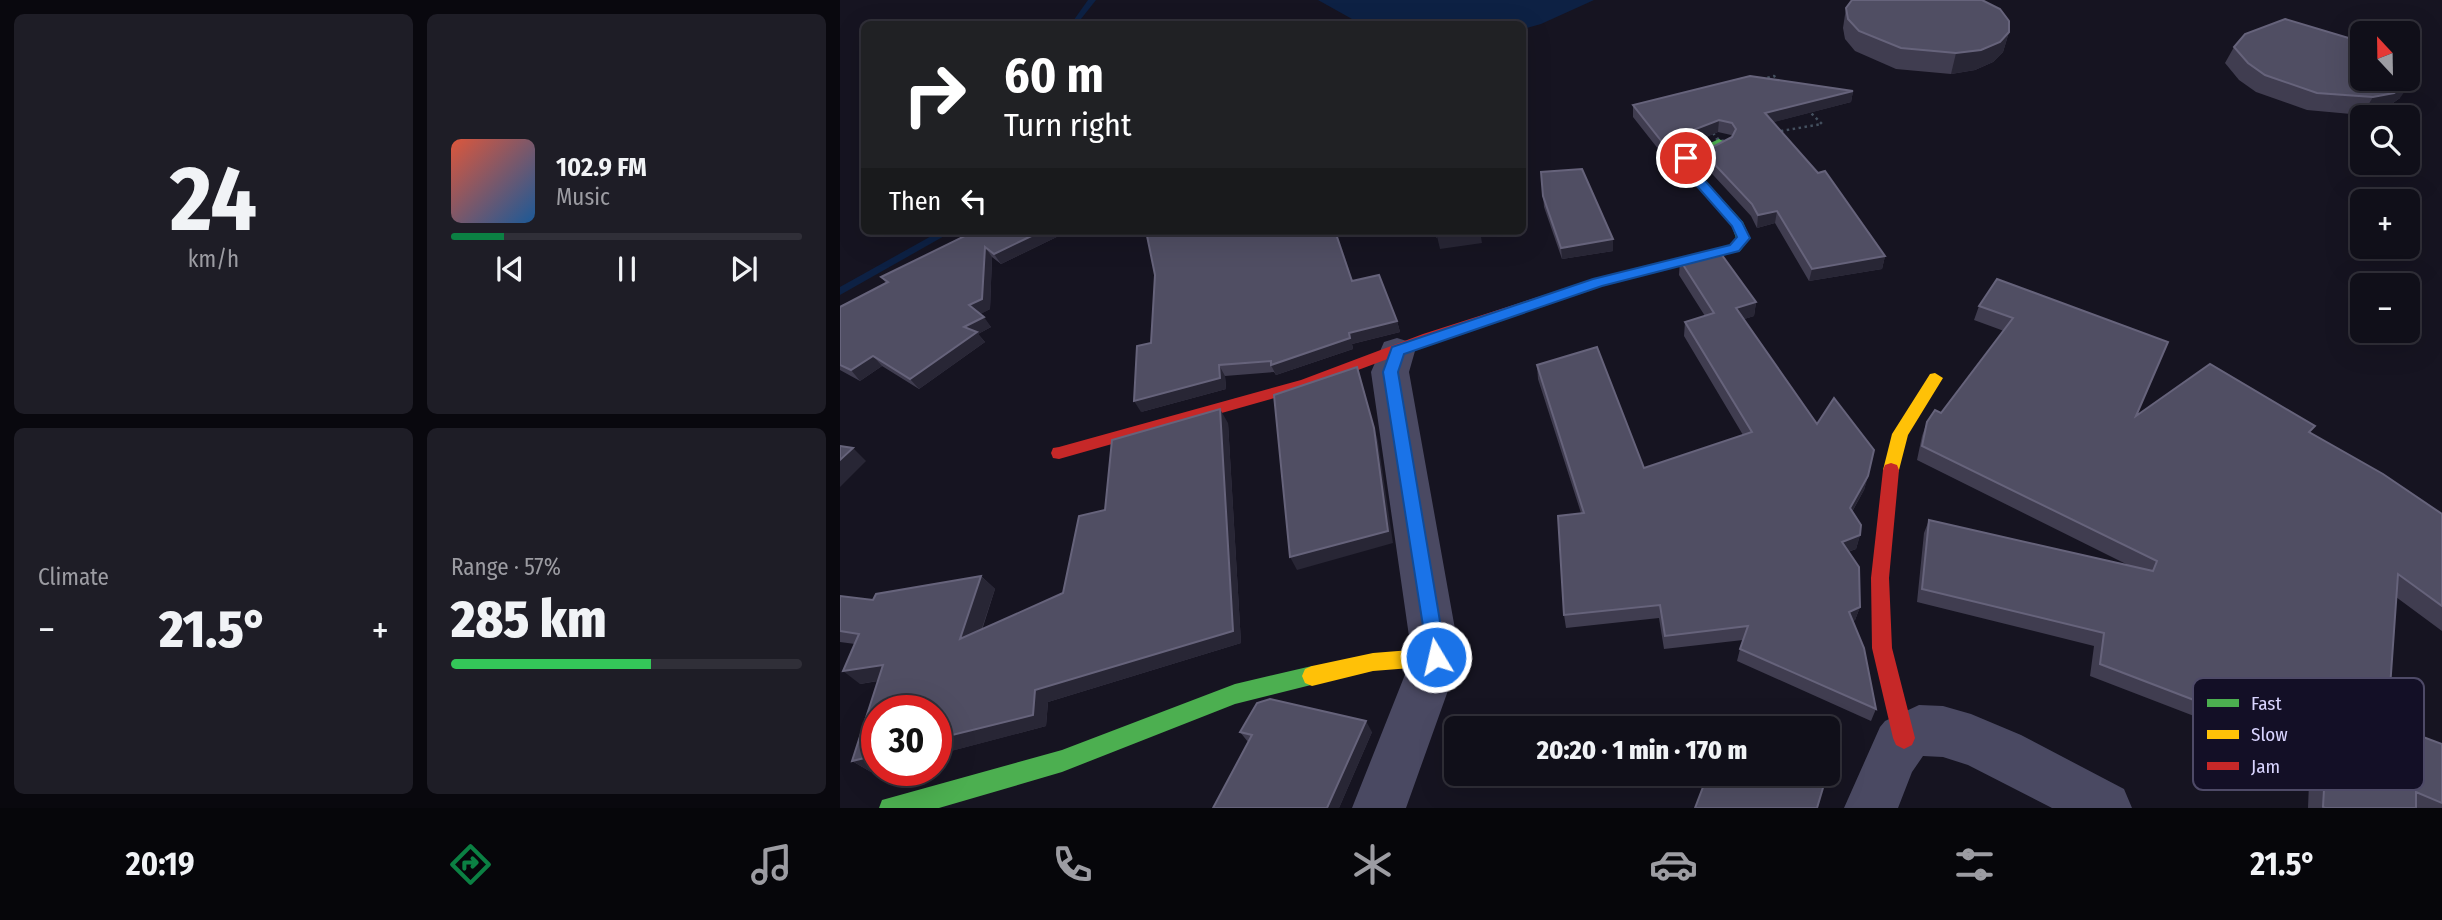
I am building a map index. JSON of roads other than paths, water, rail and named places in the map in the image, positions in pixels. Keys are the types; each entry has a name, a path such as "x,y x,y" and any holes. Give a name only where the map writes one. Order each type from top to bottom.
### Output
{"street":[{"path":"1059,453 1304,384 1598,282 1735,248 1743,238 1738,225 1686,167 1686,158 1719,142"},
{"path":"1379,808 1436,657 1390,372 1397,351"},
{"path":"1904,738 1882,648 1880,579 1886,489 1900,434 1934,378"},
{"path":"890,808 925,802 1062,761 1235,694 1373,662 1436,657"},
{"path":"1871,808 1904,738 1918,731 1960,734 2026,765 2105,808"}],"water":[{"path":"1318,0 1594,0 1526,28 1526,21 1356,21"}],"waterway":[{"path":"1076,21 1092,0"},
{"path":"840,292 941,235"}]}
